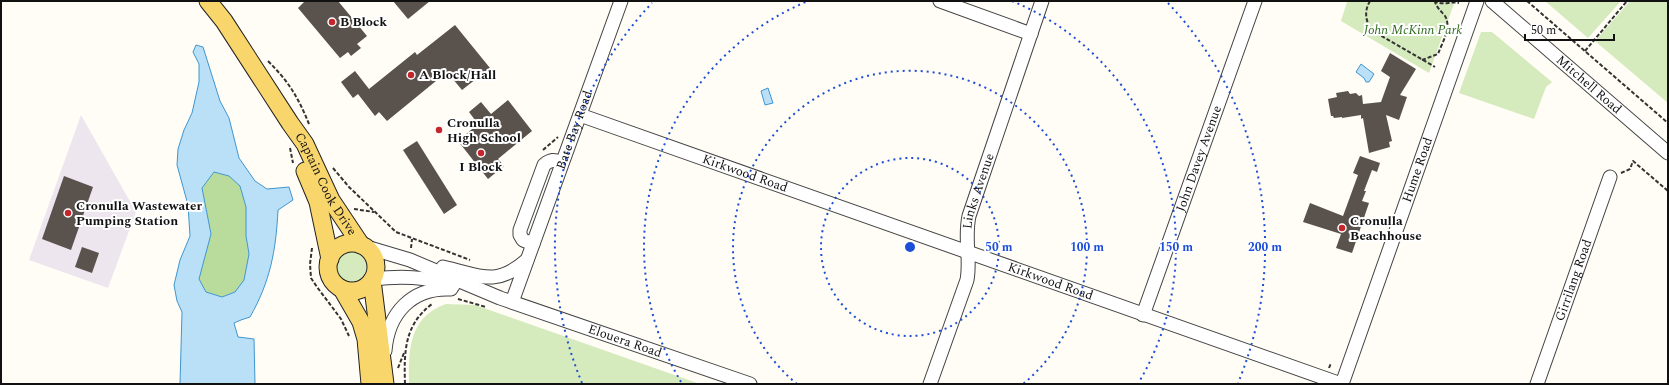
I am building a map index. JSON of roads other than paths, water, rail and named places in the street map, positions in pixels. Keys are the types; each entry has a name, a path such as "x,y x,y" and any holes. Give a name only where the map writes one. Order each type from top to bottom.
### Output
{"main road":[{"name":"Captain Cook Drive","path":"208,1 224,21 305,144 337,210 362,245"},
{"name":"Captain Cook Drive","path":"290,123 297,153 318,202 330,258"},
{"path":"353,243 362,245 371,252 375,262 375,272 367,285 358,290 348,290 335,284 331,278 328,270 330,258 337,248 344,244 353,243"},
{"path":"372,279 385,384"},
{"path":"342,288 361,322 366,339 370,384"}],"street":[{"name":"Bate Bay Road","path":"512,302 621,1"},
{"path":"940,1 1031,34"},
{"name":"Links Avenue","path":"930,384 966,280 968,271 966,236 968,216 1042,1"},
{"name":"John Davey Avenue","path":"1143,315 1254,1"},
{"name":"Hume Road","path":"1341,384 1477,1"},
{"name":"Mitchell Road","path":"1492,1 1668,153"},
{"name":"Kirkwood Road","path":"580,115 1341,384"},
{"name":"Girrilang Road","path":"1537,384 1610,177"},
{"name":"Elouera Road","path":"362,245 410,260 500,298 750,384"},
{"path":"410,260 467,272 485,278 500,277 514,271 528,260"},
{"name":"Elouera Road","path":"372,279 411,277 436,281 458,295 500,298"},
{"path":"383,364 388,334 392,321 407,302 418,295 432,290 447,289 458,295"}],"water":[{"path":"196,45 203,47 220,101 229,118 239,158 255,181 267,189 289,187 293,200 278,210 274,253 263,291 257,304 250,317 234,323 238,337 254,339 255,384 180,384 182,312 177,301 174,285 180,260 190,236 188,205 177,165 178,149 184,130 192,113 199,82 199,64 193,52","holes":["214,172 229,176 240,186 246,207 246,236 249,254 244,280 235,292 222,297 206,292 199,279 211,234 202,188"]},
{"path":"1361,64 1374,74 1369,82 1366,82 1364,78 1356,72"},
{"path":"768,88 773,103 765,105 761,91"}],"place":[{"name":"B Block","path":"332,22"},
{"name":"A Block/Hall","path":"411,75"},
{"name":"Cronulla High School","path":"439,130"},
{"name":"I Block","path":"481,153"},
{"name":"Cronulla Wastewater Pumping Station","path":"68,213"},
{"name":"Cronulla Beachhouse","path":"1342,228"}],"park label":[{"name":"John McKinn Park","path":"1413,30"}]}
